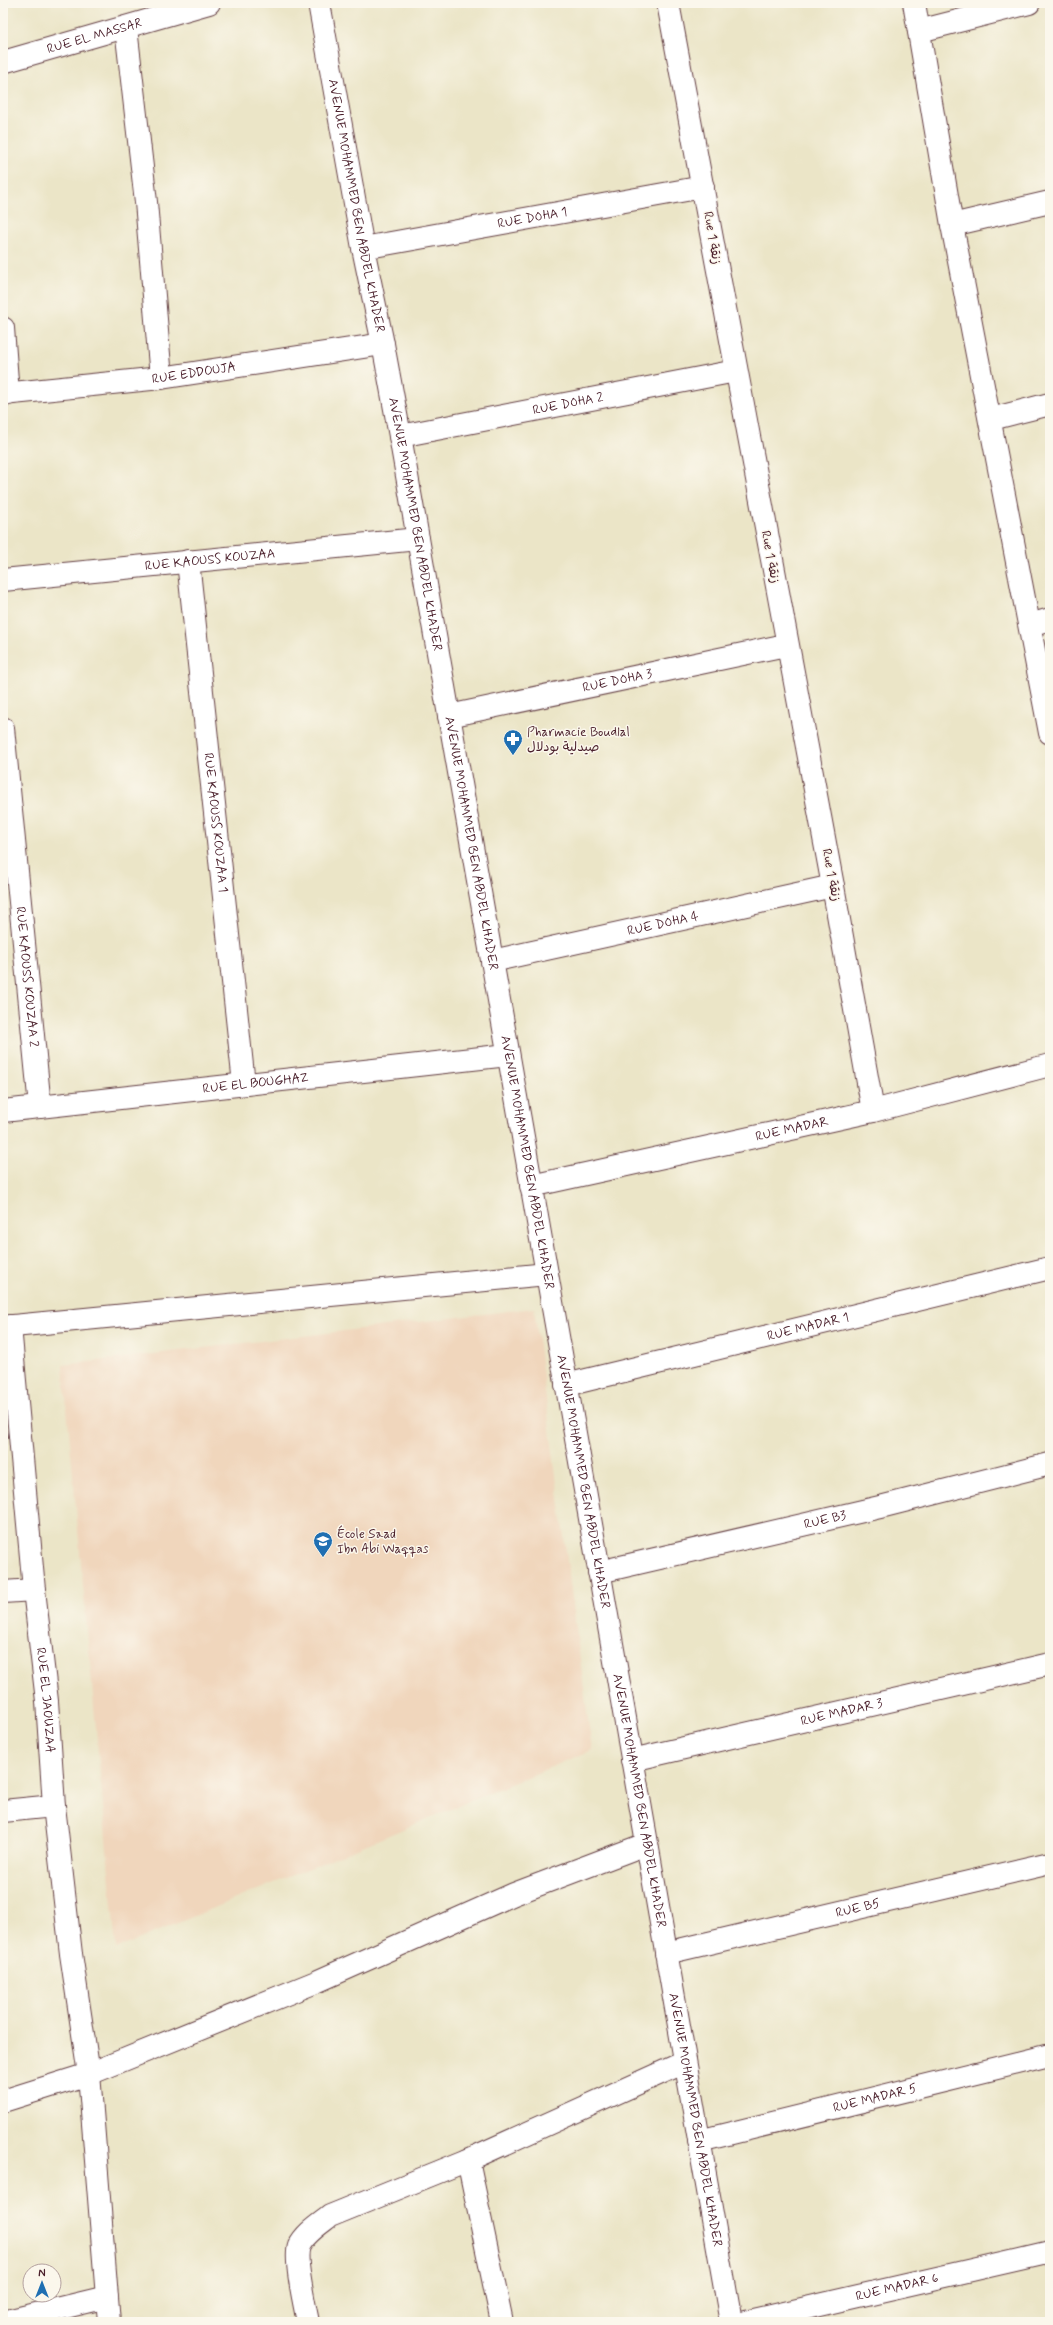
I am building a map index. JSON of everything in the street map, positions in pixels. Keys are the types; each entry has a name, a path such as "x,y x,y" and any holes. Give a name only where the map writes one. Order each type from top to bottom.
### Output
{"street":[{"name":"RUE EL MASSAR","path":"3,62 209,3"},
{"name":"AVENUE MOHAMMED BEN ABDEL KHADER","path":"320,3 362,248 383,344 400,436 731,2322"},
{"name":"Rue 1 زنقة","path":"668,3 786,645 833,886 873,1111"},
{"path":"914,3 952,225 991,419 1040,622 1050,733"},
{"path":"919,31 1029,3"},
{"path":"126,28 146,202 162,378"},
{"name":"RUE DOHA 1","path":"362,248 703,187"},
{"path":"952,225 1050,202"},
{"path":"3,328 5,394"},
{"name":"RUE EDDOUJA","path":"5,394 162,378 383,344"},
{"name":"RUE DOHA 2","path":"400,436 736,371"},
{"path":"991,419 1050,404"},
{"name":"RUE KAOUSS KOUZAA","path":"3,580 418,539"},
{"name":"RUE KAOUSS KOUZAA 1","path":"188,561 244,1084"},
{"name":"RUE DOHA 3","path":"449,716 786,645"},
{"name":"RUE KAOUSS KOUZAA 2","path":"3,728 40,1107"},
{"name":"RUE DOHA 4","path":"492,961 833,886"},
{"name":"RUE EL BOUGHAZ","path":"3,1111 508,1055"},
{"name":"RUE MADAR","path":"531,1186 873,1111 1050,1065"},
{"name":"RUE MADAR 1","path":"566,1385 1050,1268"},
{"path":"7,1326 547,1274"},
{"name":"RUE EL JAOUZAA","path":"7,1326 47,1701 54,1806 71,1954 88,2074 109,2322"},
{"name":"RUE B3","path":"599,1572 880,1507 1050,1464"},
{"path":"3,1592 34,1590"},
{"name":"RUE MADAR 3","path":"632,1760 1050,1664"},
{"path":"3,1811 54,1806"},
{"path":"3,2101 88,2074 316,1982 514,1894 646,1844"},
{"name":"RUE B5","path":"666,1953 1050,1864"},
{"name":"RUE MADAR 5","path":"699,2142 1050,2055"},
{"path":"308,2322 298,2267 299,2246 312,2230 330,2216 468,2160 685,2062"},
{"path":"468,2160 502,2322"},
{"name":"RUE MADAR 6","path":"745,2322 1050,2252"},
{"path":"3,2322 107,2296"}],"shaded area":[{"name":"École Saad Ibn Abi Waqqas","path":"534,1308 592,1750 116,1949 63,1365"}],"place":[{"name":"Pharmacie Boudlal صيدلية بودلال","path":"513,756"},
{"name":"École Saad Ibn Abi Waqqas","path":"323,1558"}]}
